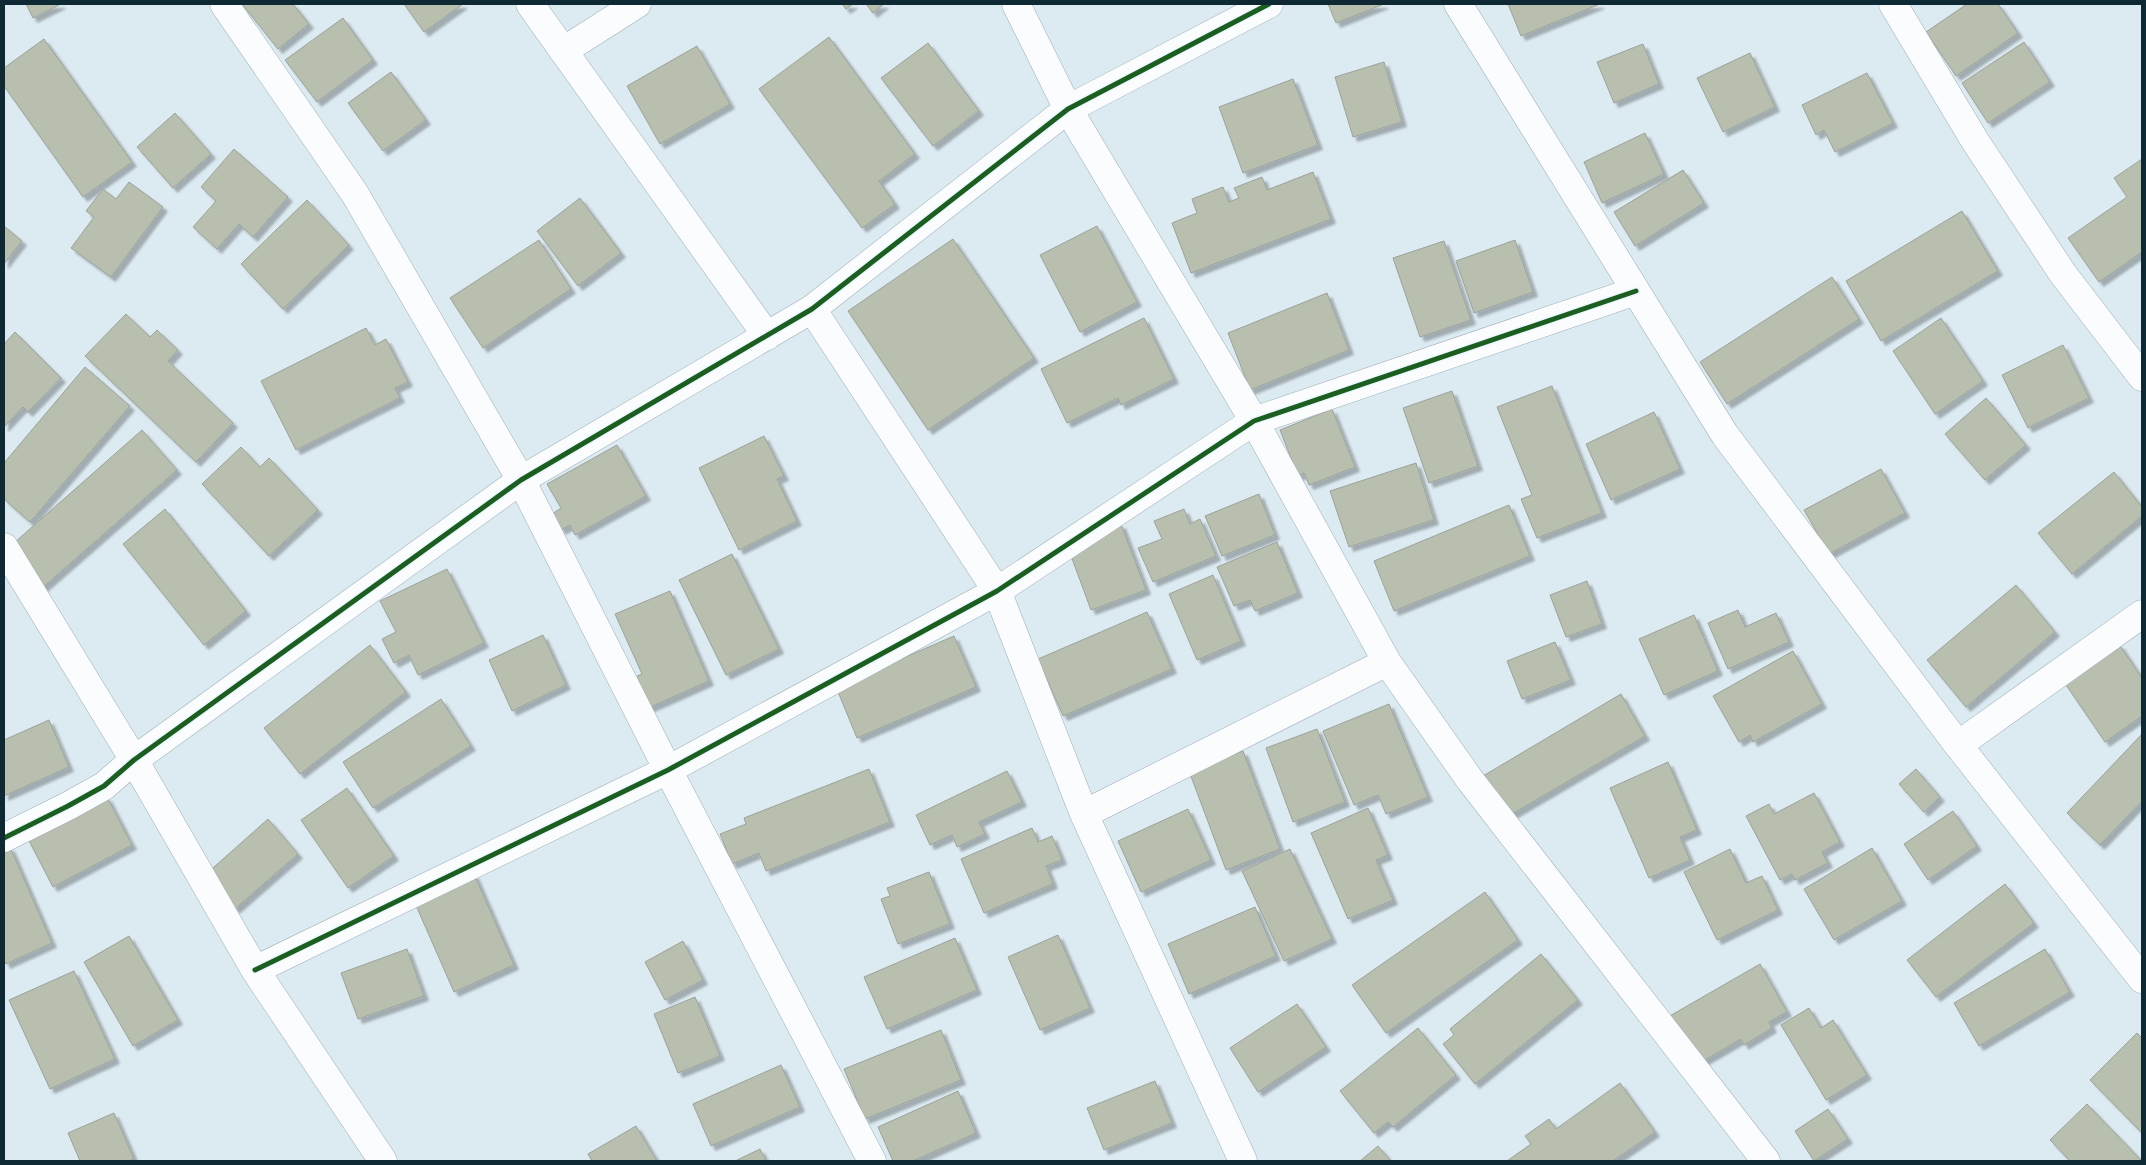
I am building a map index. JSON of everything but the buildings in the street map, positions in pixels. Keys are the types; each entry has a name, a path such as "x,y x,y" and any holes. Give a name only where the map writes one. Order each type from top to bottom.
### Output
{"street":[{"path":"224,4 355,194 522,480 668,770 872,1161"},
{"path":"530,4 767,336"},
{"path":"563,51 637,4"},
{"path":"1016,4 1068,109 1254,421 1387,662 1470,780 1766,1161"},
{"path":"4,838 104,786 134,760 522,480 812,309 1068,109 1269,4"},
{"path":"1458,4 1725,435 1958,745 2142,979"},
{"path":"1893,4 1975,141 2063,274 2142,377"},
{"path":"255,970 668,770 997,591 1254,421 1636,291"},
{"path":"812,309 997,591 1084,814 1243,1161"},
{"path":"4,547 134,760 255,970 384,1161"},
{"path":"1958,745 2142,614"},
{"path":"1084,814 1387,662"}],"cycle path":[{"path":"4,838 104,786 134,760 521,480 812,309 1068,109 1269,4"},
{"path":"255,970 668,770 997,591 1254,421 1636,291"}]}
